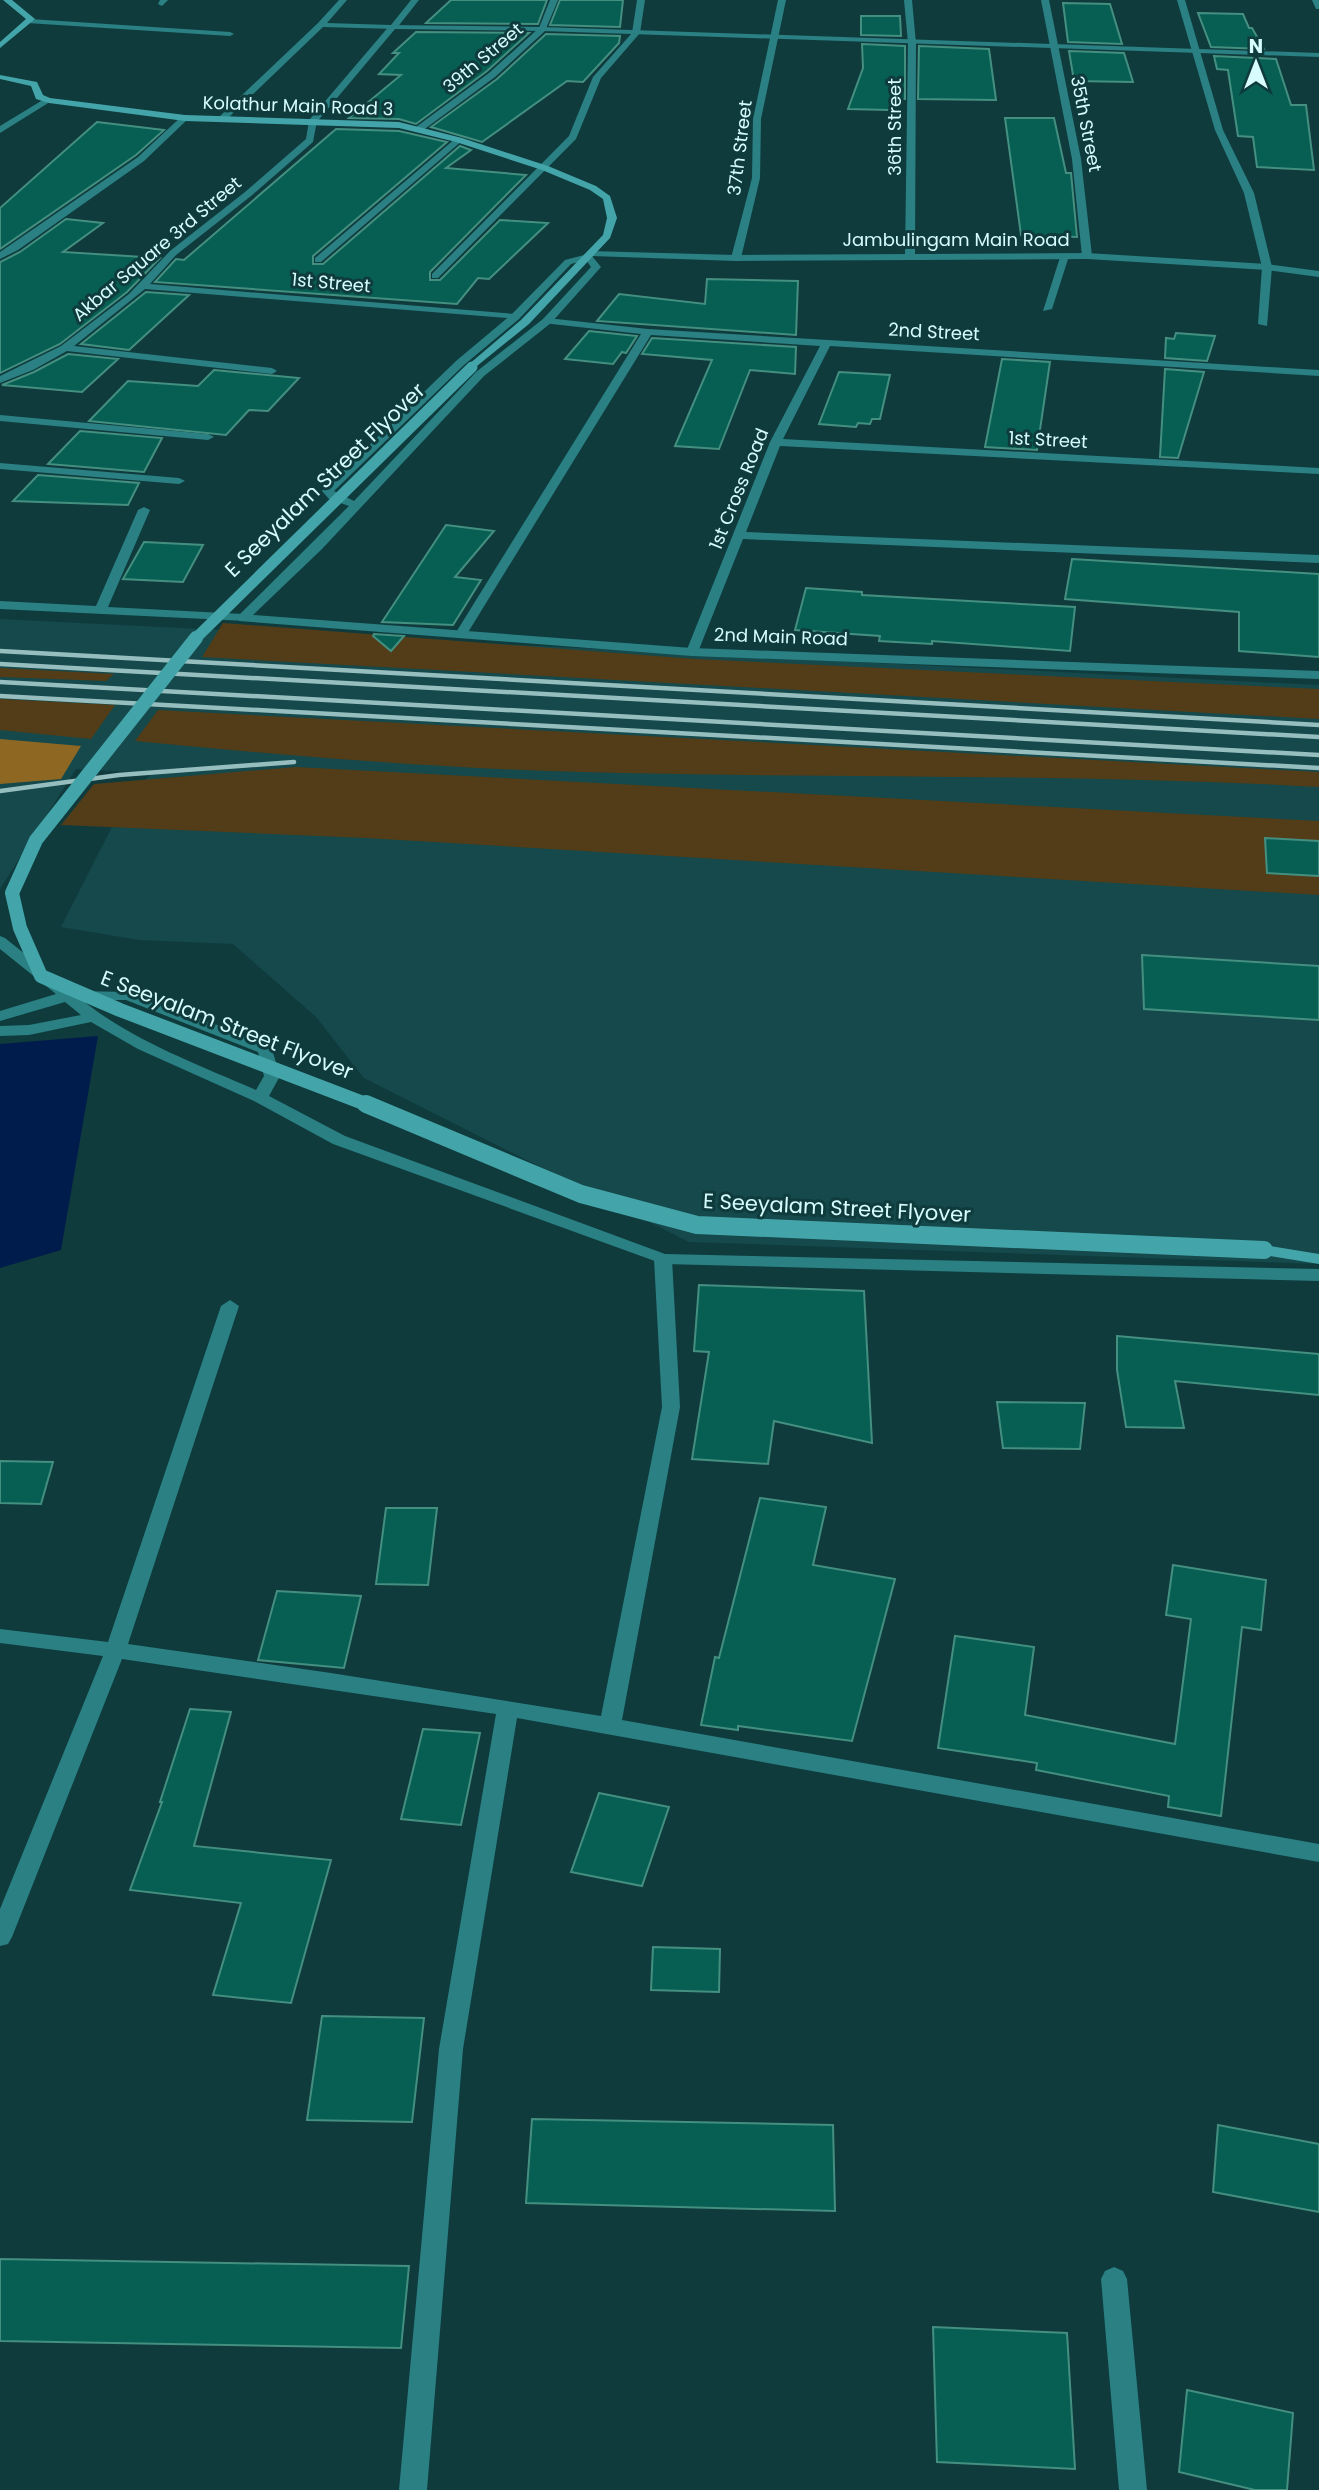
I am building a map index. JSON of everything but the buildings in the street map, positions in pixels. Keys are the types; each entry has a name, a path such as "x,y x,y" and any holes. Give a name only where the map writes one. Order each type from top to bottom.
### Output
{"main road":[{"path":"0,46 30,22 29,17 7,0"},
{"path":"0,77 28,81 37,87 39,97 49,100"},
{"name":"Kolathur Main Road 3","path":"49,100 185,118 399,125 460,140 545,168 593,188 607,198 612,218 607,236 588,258"},
{"name":"E Seeyalam Street Flyover","path":"588,258 525,322 462,377 194,640 36,840 12,893 20,928 41,975 120,1010 418,1124 581,1194 697,1225 1264,1250 1319,1259"}],"street":[{"path":"222,119 344,0"},
{"name":"Akbar Square 3rd Street","path":"3,377 65,348 143,286 173,253 248,194 310,140 313,121 415,0"},
{"name":"39th Street","path":"419,129 492,75 542,29 554,0"},
{"path":"435,276 573,137 597,77 636,33 641,0"},
{"name":"37th Street","path":"736,258 755,178 757,119 782,0"},
{"name":"36th Street","path":"908,0 912,43 910,255"},
{"name":"35th Street","path":"1045,0 1079,165 1085,209 1087,256"},
{"path":"1181,0 1219,130 1249,193 1267,267 1263,324"},
{"path":"1316,0 1319,7"},
{"path":"30,22 230,34"},
{"path":"321,25 542,29 1319,55"},
{"path":"0,130 49,100"},
{"path":"0,256 141,159 185,118"},
{"path":"318,260 460,140"},
{"path":"1047,309 1064,256"},
{"name":"Jambulingam Main Road","path":"588,258 1087,256 1267,267 1319,274"},
{"path":"0,605 243,618 356,505 480,374 547,321 596,267 588,258 568,262 515,317 460,363 328,491 333,497 356,505"},
{"name":"1st Street","path":"143,286 515,317"},
{"name":"2nd Street","path":"547,321 648,332 1319,373"},
{"path":"461,634 648,332"},
{"name":"1st Cross Road","path":"692,652 776,442 826,343"},
{"path":"65,348 272,371"},
{"path":"0,418 208,438"},
{"name":"1st Street","path":"776,442 1319,471"},
{"path":"0,466 179,481"},
{"path":"101,610 144,510"},
{"path":"738,536 1319,559"},
{"name":"2nd Main Road","path":"243,618 692,652 1319,675"},
{"path":"0,941 93,1017 144,1046 260,1098 339,1140 663,1259 1319,1275"},
{"path":"0,1016 67,996 128,995 265,1049 272,1076 260,1098"},
{"path":"0,1031 29,1030 93,1017"},
{"path":"610,1727 671,1407 663,1259"},
{"path":"0,1937 116,1649 230,1306"},
{"path":"0,1636 116,1649 508,1708 1319,1853"},
{"path":"413,2490 451,2049 508,1708"},
{"path":"1114,2279 1133,2490"}],"shaded area":[{"path":"0,619 1319,685 1319,1264 689,1242 364,1078 316,1017 233,944 139,940 61,927 119,813 151,773 76,769 0,889"},
{"path":"223,623 695,659 1319,689 1319,719 202,657"},
{"path":"0,668 114,674 106,681 0,677"},
{"path":"0,699 115,705 91,739 0,730"},
{"path":"158,710 1319,772 1319,787 1058,778 709,775 500,769 378,762 135,741"},
{"path":"0,739 81,746 61,779 0,784"},
{"path":"296,767 1319,821 1319,895 366,838 61,825 94,784"}],"water":[{"path":"98,1036 61,1250 0,1268 0,1044"}],"railway":[{"path":"0,651 1319,725"},
{"path":"0,664 1319,737"},
{"path":"0,682 1319,755"},
{"path":"0,696 1319,768"},
{"path":"0,791 119,775 294,762"}]}
